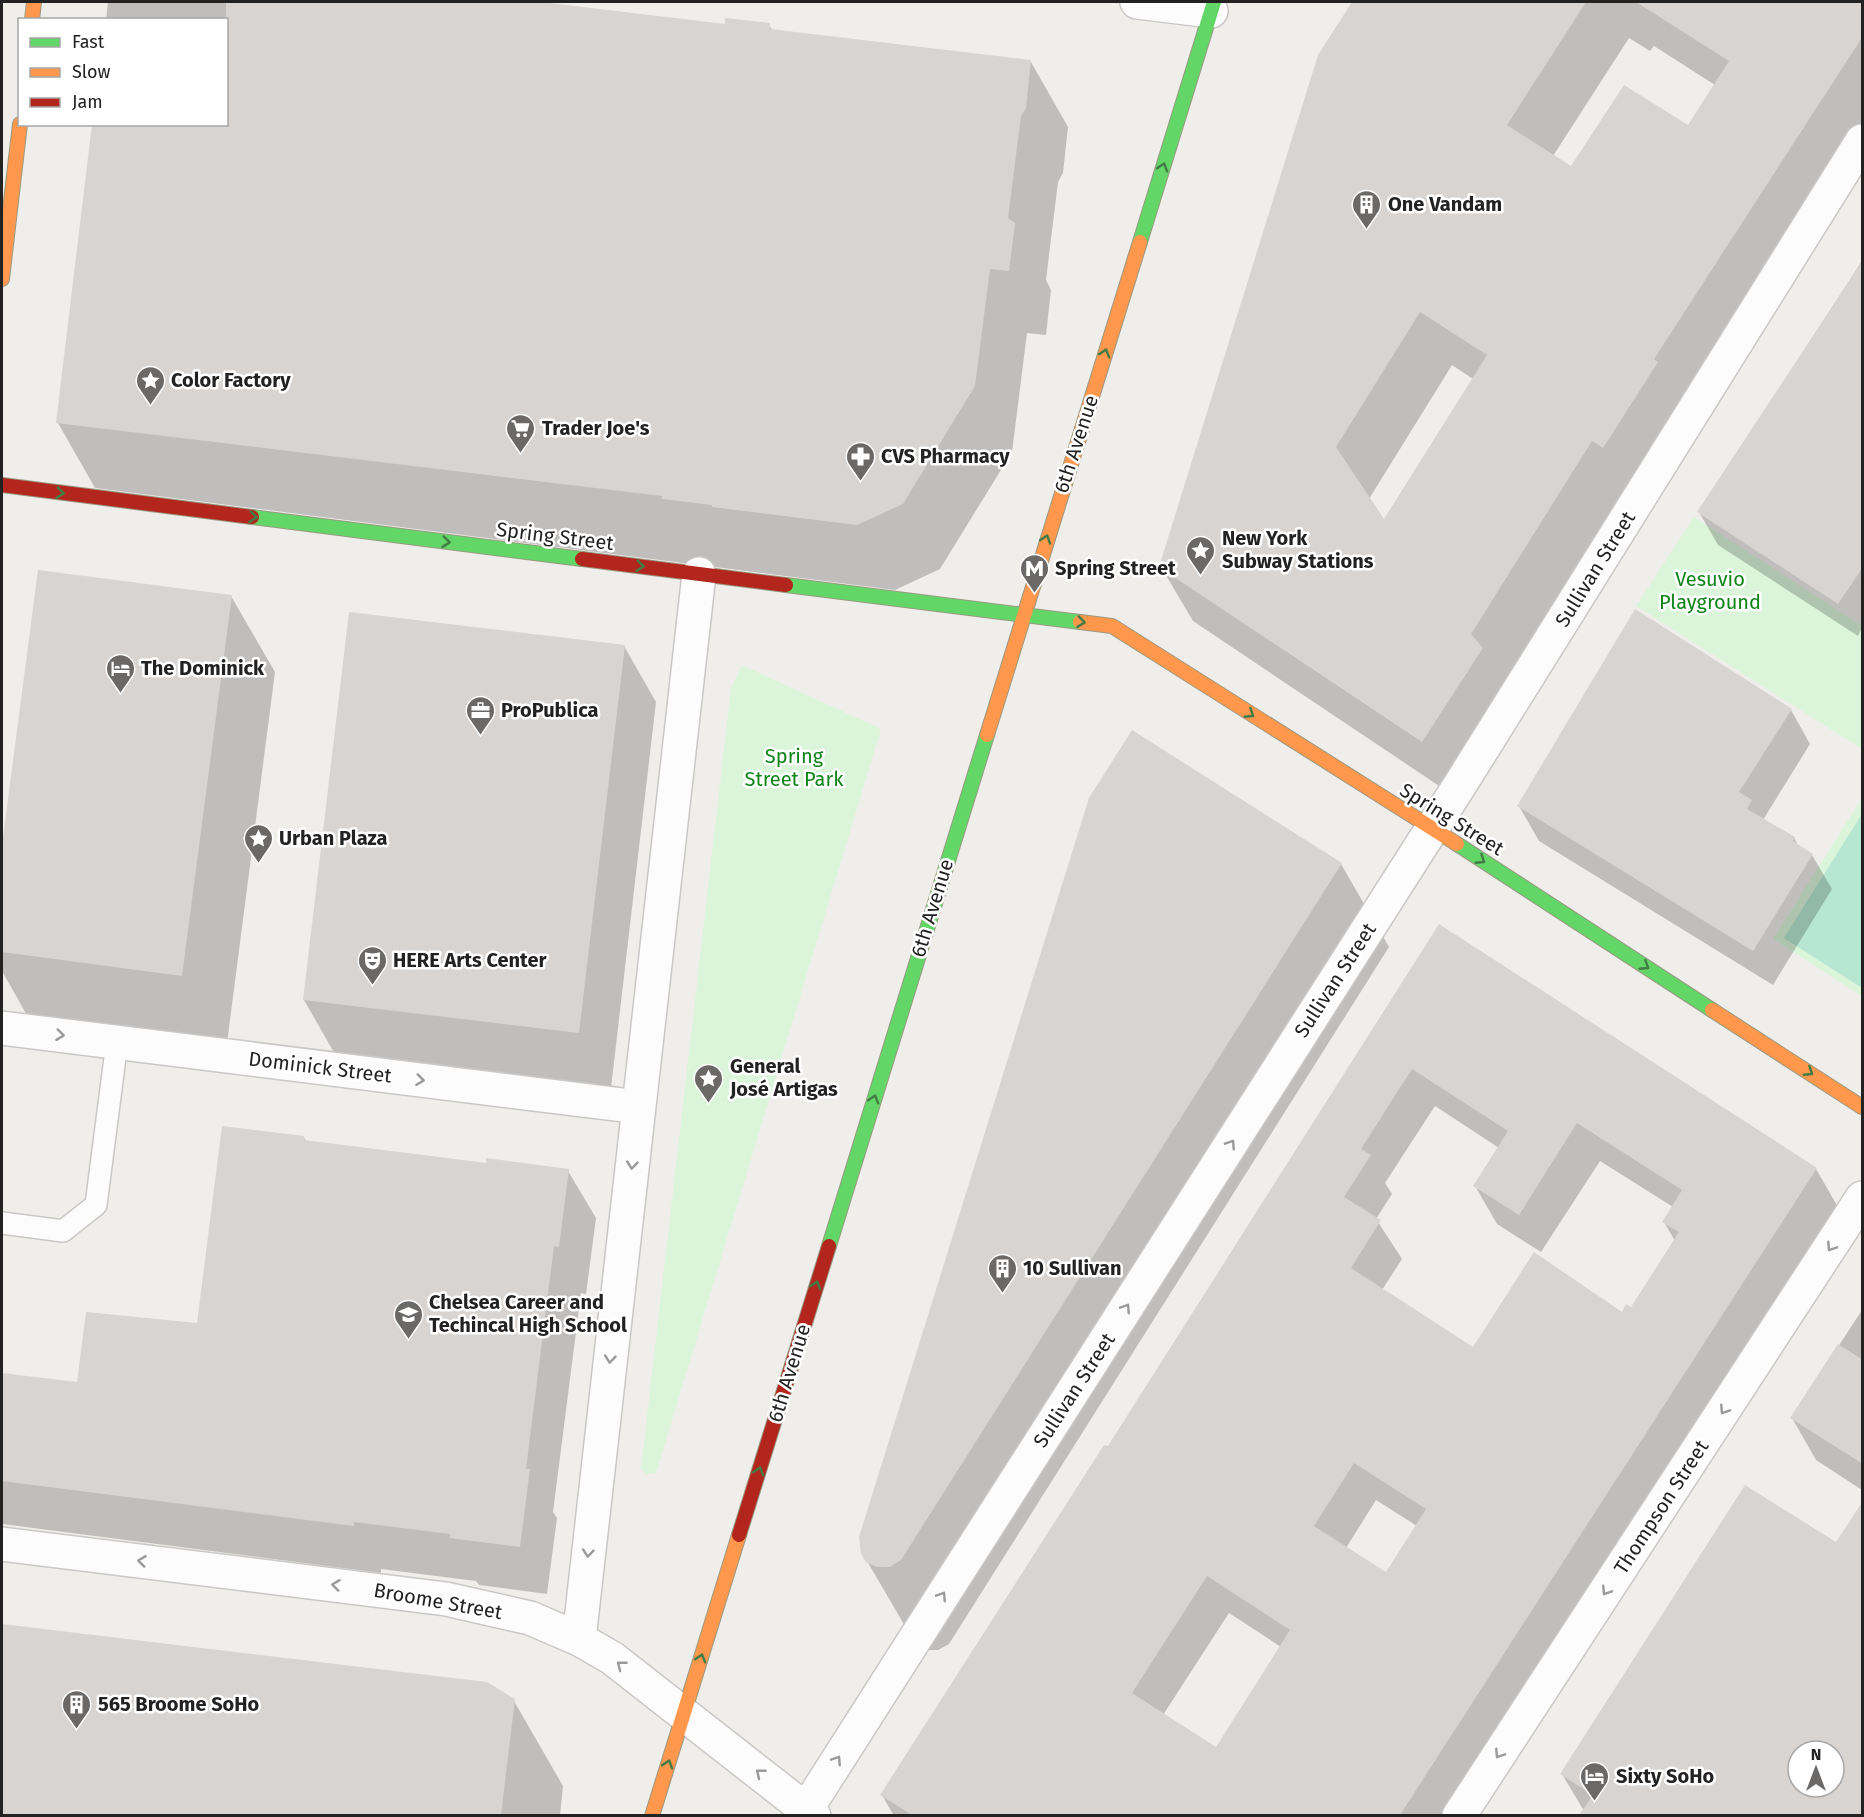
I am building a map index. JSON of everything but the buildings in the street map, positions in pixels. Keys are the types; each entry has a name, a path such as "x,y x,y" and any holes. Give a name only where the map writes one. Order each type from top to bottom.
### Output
{"main road":[{"path":"32,18 34,2"},
{"name":"6th Avenue","path":"652,1815 1213,6"},
{"path":"2,279 20,126"},
{"name":"Spring Street","path":"2,485 1112,626 1863,1107"}],"street":[{"path":"1137,2 1213,6"},
{"name":"Sullivan Street","path":"807,1814 1432,829 1863,141"},
{"path":"579,1639 699,574"},
{"name":"Dominick Street","path":"2,1028 639,1107"},
{"name":"Thompson Street","path":"1459,1815 1863,1198"},
{"name":"Broome Street","path":"2,1544 446,1599 530,1618 579,1639 612,1658 684,1713 807,1814"}],"lane":[{"path":"2,1223 63,1231 96,1205 117,1042"}],"green space":[{"name":"Vesuvio Playground","path":"1694,517 1862,626 1862,749 1636,606"},
{"name":"Spring Street Park","path":"742,665 881,729 656,1473 647,1474 641,1469 731,688"},
{"path":"1862,798 1862,996 1773,939"},
{"path":"1862,814 1862,988 1784,938"}],"traffic: fast":[{"path":"1140,242 1214,2"},
{"path":"252,517 582,559"},
{"path":"786,585 1080,622"},
{"path":"829,1246 987,735"},
{"path":"1457,844 1712,1010"}],"traffic: slow":[{"path":"32,18 34,2"},
{"path":"2,279 20,126"},
{"path":"987,735 1140,242"},
{"path":"1080,622 1112,626 1457,844"},
{"path":"1712,1010 1862,1107"},
{"path":"652,1816 739,1535"}],"traffic: jam":[{"path":"2,485 252,517"},
{"path":"582,559 786,585"},
{"path":"739,1535 829,1246"}],"place":[{"name":"One Vandam","path":"1367,230"},
{"name":"Color Factory","path":"150,406"},
{"name":"Trader Joe's","path":"521,454"},
{"name":"CVS Pharmacy","path":"860,482"},
{"name":"New York Subway Stations","path":"1201,576"},
{"name":"Spring Street","path":"1034,594"},
{"name":"The Dominick","path":"120,694"},
{"name":"ProPublica","path":"480,736"},
{"name":"Urban Plaza","path":"258,864"},
{"name":"HERE Arts Center","path":"372,986"},
{"name":"General José Artigas","path":"709,1104"},
{"name":"10 Sullivan","path":"1002,1294"},
{"name":"Chelsea Career and Techincal High School","path":"408,1340"},
{"name":"565 Broome SoHo","path":"77,1730"},
{"name":"Sixty SoHo","path":"1595,1802"}]}
